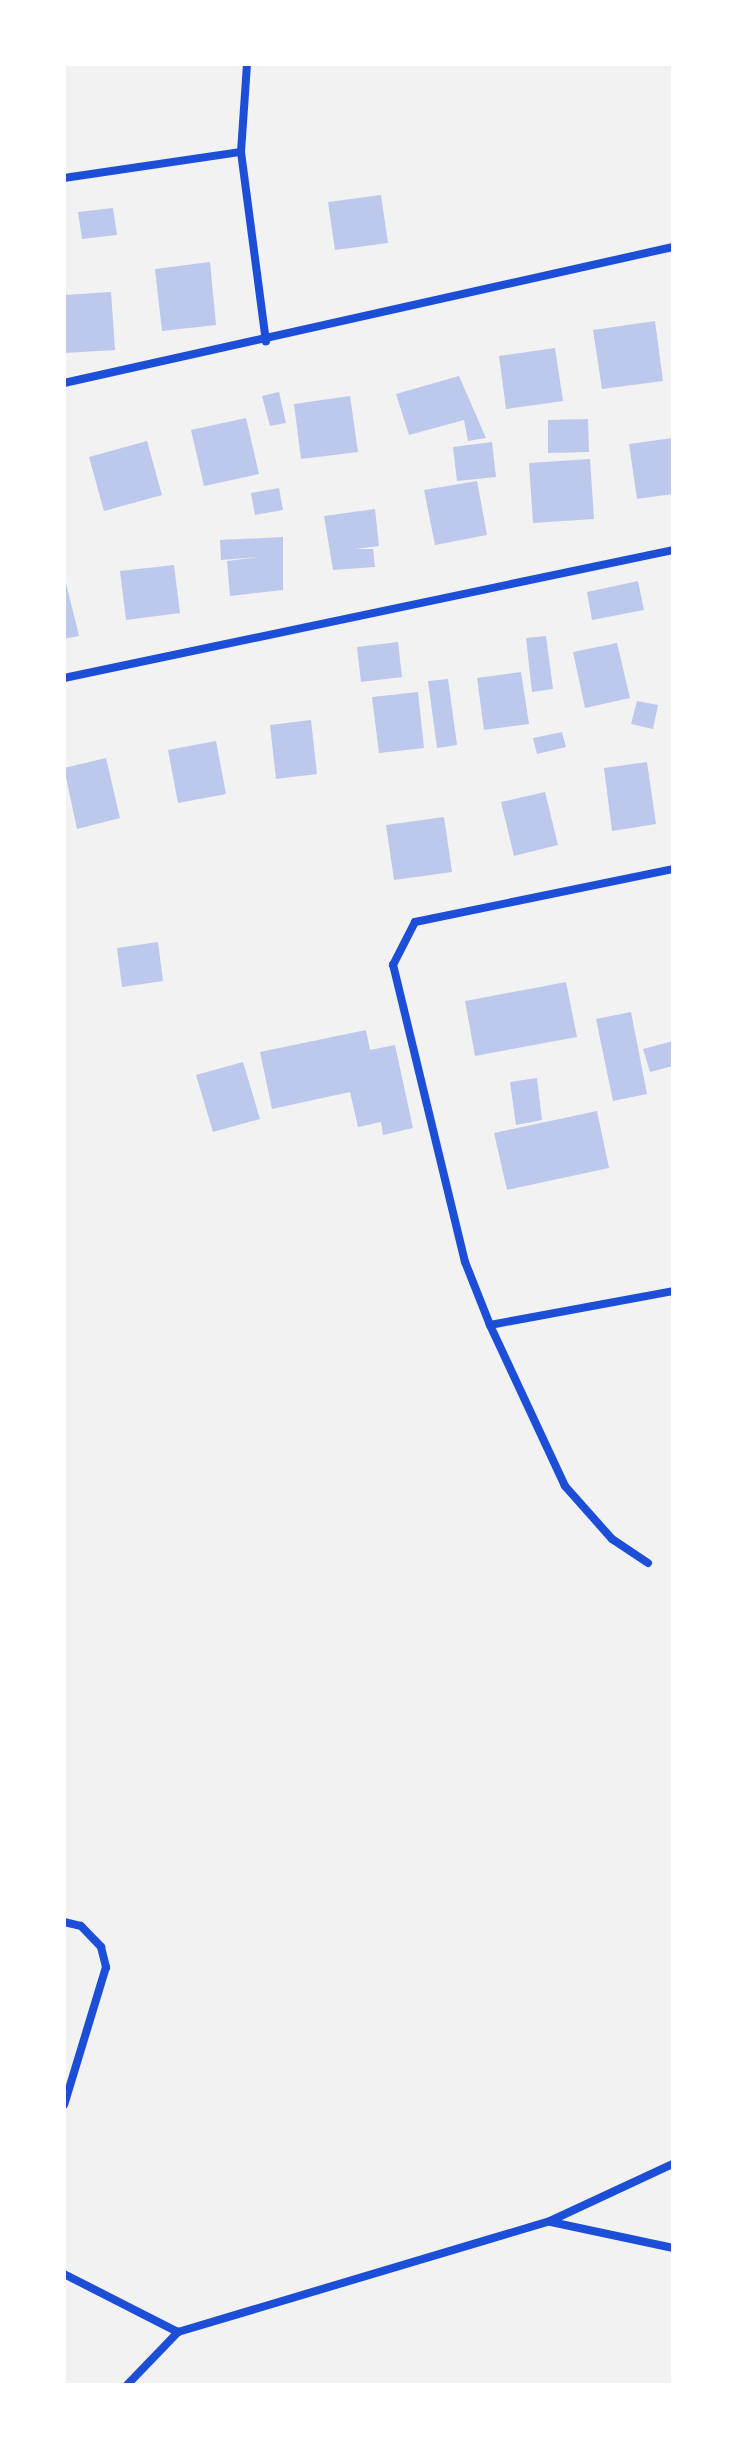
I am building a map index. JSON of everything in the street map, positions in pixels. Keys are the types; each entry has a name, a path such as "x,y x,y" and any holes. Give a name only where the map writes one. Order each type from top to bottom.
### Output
{"street":[{"path":"247,64 241,152 266,341"},
{"path":"64,178 241,152"},
{"path":"64,383 266,341 673,247"},
{"path":"64,678 673,550"},
{"path":"648,1563 612,1539 565,1486 490,1325 465,1262 393,965 400,940 415,922 673,869"},
{"path":"490,1325 673,1291"},
{"path":"64,1922 81,1926 101,1947 106,1967 64,2105"},
{"path":"127,2385 178,2332 550,2221 673,2164"},
{"path":"550,2221 673,2248"},
{"path":"64,2274 178,2332"}],"building":[{"path":"381,195 388,243 335,250 328,202"},
{"path":"113,208 117,235 82,239 78,212"},
{"path":"210,262 216,325 162,331 155,269"},
{"path":"111,292 115,350 64,353 64,295"},
{"path":"655,321 663,381 602,389 593,330"},
{"path":"555,348 563,401 506,409 499,356"},
{"path":"459,376 486,438 468,441 464,420 409,435 396,394"},
{"path":"279,392 286,423 270,426 262,396"},
{"path":"350,396 358,452 301,459 294,404"},
{"path":"246,418 259,474 204,486 191,430"},
{"path":"588,419 589,452 548,453 548,420"},
{"path":"673,438 673,494 637,499 629,444"},
{"path":"147,441 162,495 104,511 89,457"},
{"path":"492,442 496,477 457,481 453,447"},
{"path":"590,459 594,519 533,523 529,463"},
{"path":"477,481 487,535 435,545 424,490"},
{"path":"279,488 283,510 255,515 251,493"},
{"path":"375,509 379,546 355,549 373,549 375,567 333,570 324,516"},
{"path":"283,537 283,590 230,596 227,561 260,557 221,560 220,540"},
{"path":"174,565 180,613 126,620 120,571"},
{"path":"64,575 79,636 64,639"},
{"path":"638,581 644,610 592,620 587,592"},
{"path":"546,636 553,689 532,692 526,638"},
{"path":"398,642 402,677 361,682 357,647"},
{"path":"617,643 630,698 585,708 573,652"},
{"path":"521,672 529,724 484,730 477,678"},
{"path":"448,679 457,745 437,748 428,681"},
{"path":"418,692 424,748 379,753 372,697"},
{"path":"637,701 658,705 653,729 631,724"},
{"path":"311,720 317,774 276,779 270,725"},
{"path":"562,732 566,747 537,754 533,738"},
{"path":"216,741 226,794 178,803 168,750"},
{"path":"106,758 120,818 77,829 64,768"},
{"path":"647,762 656,824 612,831 604,768"},
{"path":"545,792 558,845 514,856 501,802"},
{"path":"444,817 452,872 394,880 386,825"},
{"path":"158,942 163,981 122,987 117,948"},
{"path":"566,982 577,1037 475,1056 465,1001"},
{"path":"631,1012 647,1094 613,1101 596,1019"},
{"path":"366,1030 370,1050 395,1045 413,1128 383,1135 381,1122 358,1127 350,1092 272,1109 260,1052"},
{"path":"673,1041 673,1066 650,1072 643,1049"},
{"path":"243,1062 260,1119 213,1132 196,1075"},
{"path":"537,1078 542,1120 516,1125 510,1082"},
{"path":"597,1111 609,1168 507,1190 494,1133"}]}
